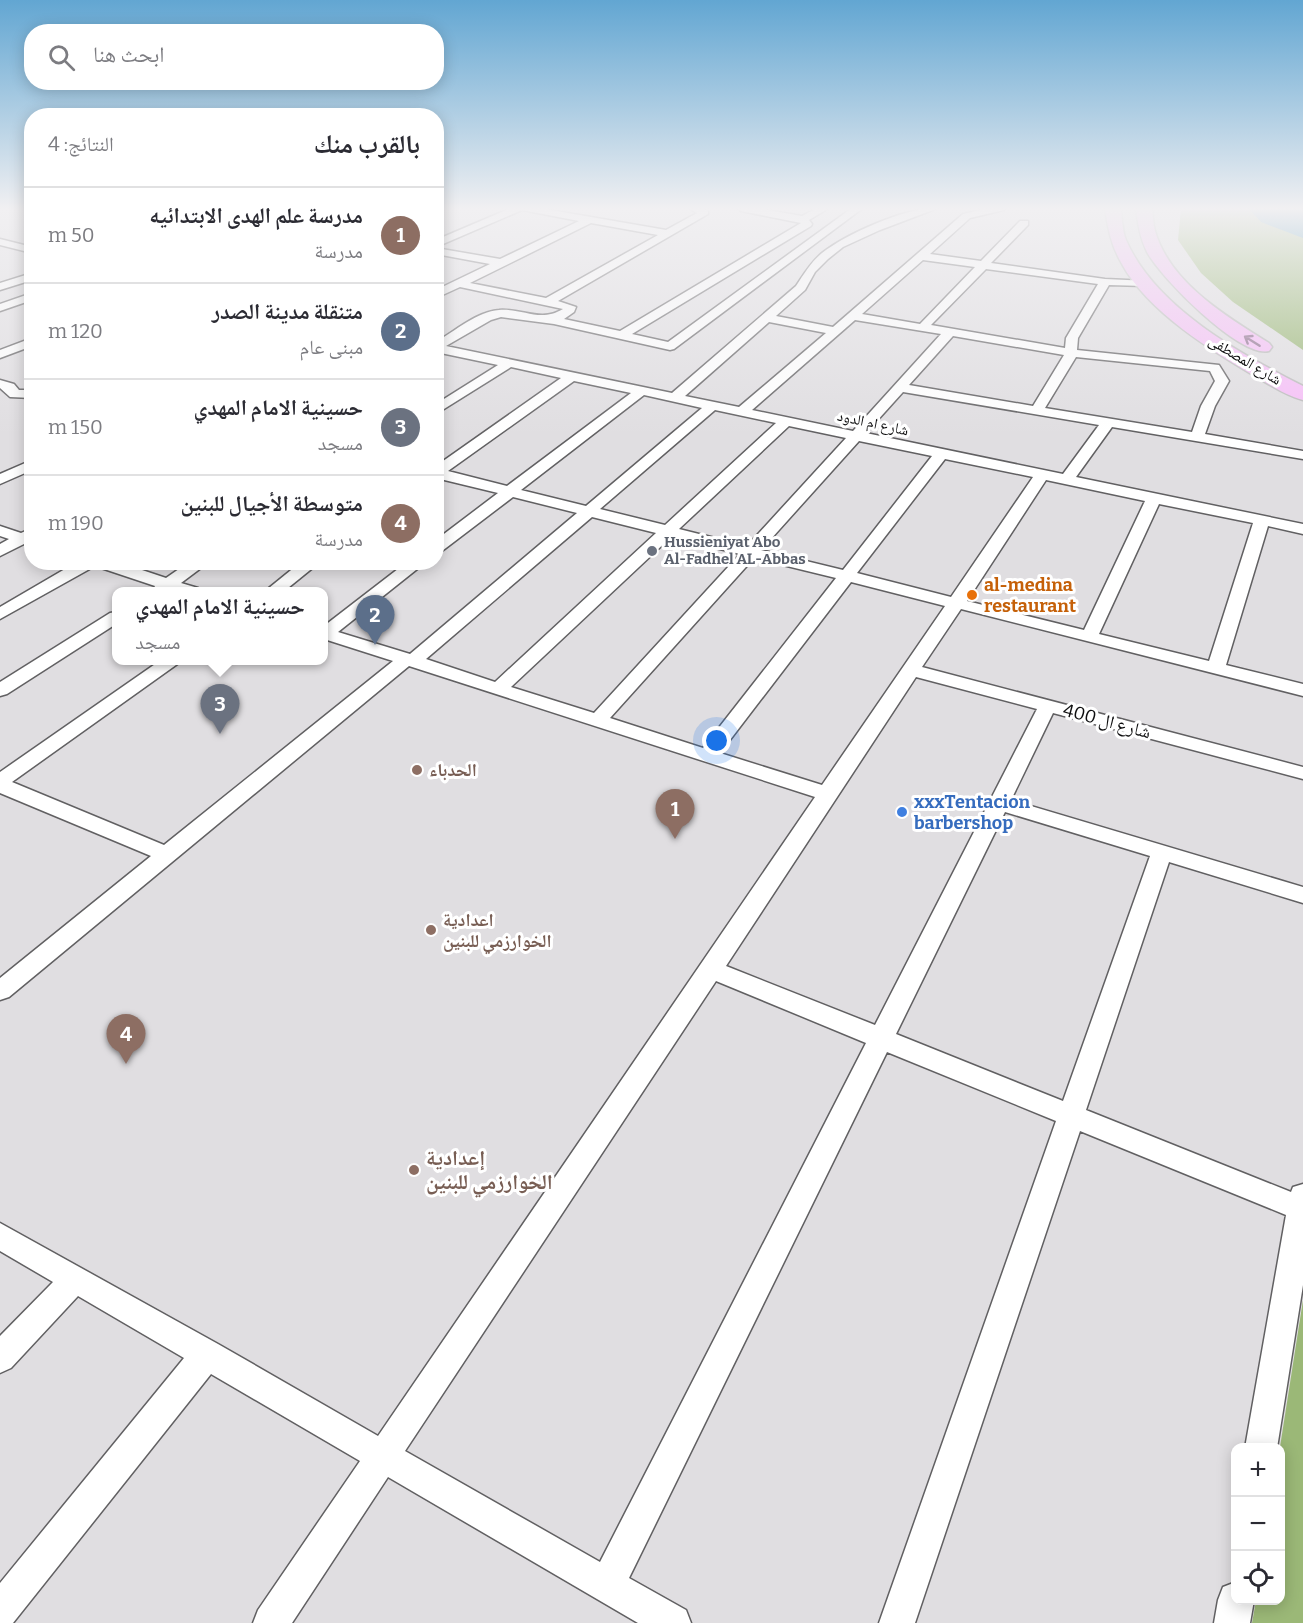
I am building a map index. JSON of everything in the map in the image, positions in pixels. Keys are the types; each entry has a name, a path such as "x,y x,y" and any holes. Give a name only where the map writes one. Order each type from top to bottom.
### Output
{"highway":[{"name":"شارع المصطفى","path":"1146,284 1182,318 1250,365 1303,394"},
{"name":"شارع المصطفى","path":"1182,284 1216,315 1274,354"}],"street":[{"path":"444,291 460,284 567,305 571,309 554,320"},
{"path":"548,302 579,284"},
{"path":"622,335 708,284"},
{"path":"444,343 493,314 507,313 554,320 670,345 754,284"},
{"path":"675,398 801,288 803,284"},
{"path":"742,412 889,284"},
{"path":"922,328 965,284"},
{"path":"1036,412 1072,353 1070,345 1072,338 1104,284"},
{"path":"0,308 24,299"},
{"path":"854,316 1072,353 1214,368 1250,365"},
{"path":"765,318 836,331"},
{"path":"598,720 949,333"},
{"path":"0,354 24,345"},
{"name":"شارع ام الدود","path":"444,350 1303,530"},
{"path":"444,405 509,363"},
{"path":"1197,436 1208,406 1222,381 1214,368"},
{"path":"444,468 572,376"},
{"path":"0,384 9,387 6,396 24,395"},
{"path":"900,387 1036,412 1197,436 1303,455"},
{"path":"444,542 641,391"},
{"path":"0,991 410,660 712,406"},
{"path":"498,688 786,421"},
{"path":"271,1623 956,603 1054,477 1107,423"},
{"path":"708,755 941,454"},
{"path":"0,480 24,468"},
{"path":"444,475 1303,690"},
{"path":"1089,637 1154,498"},
{"path":"1216,669 1262,521"},
{"path":"0,531 24,536"},
{"path":"0,551 24,539"},
{"path":"0,614 76,570"},
{"path":"119,570 160,587"},
{"path":"164,587 189,570"},
{"path":"278,587 301,570"},
{"path":"328,630 407,570"},
{"path":"0,690 112,619"},
{"path":"328,634 828,794"},
{"path":"0,783 167,665"},
{"name":"شارع ال 400","path":"911,670 1303,773"},
{"path":"607,1585 1048,705"},
{"path":"0,783 167,855"},
{"path":"999,803 1303,895"},
{"path":"897,1623 1162,852"},
{"path":"710,969 1071,1116 1302,1202 1262,1443"},
{"path":"0,1236 607,1585 656,1618"},
{"path":"0,1358 75,1279"},
{"path":"0,1611 207,1354"},
{"path":"1232,1623 1235,1605"}],"green space":[{"path":"1213,284 1303,284 1303,350 1233,302"},
{"path":"1303,1300 1303,1623 1252,1623 1255,1605 1285,1605 1285,1443 1281,1443"}],"place":[{"name":"Hussieniyat Abo Al-Fadhel AL-Abbas","path":"652,551"},
{"name":"al-medina restaurant","path":"972,595"},
{"name":"متنقلة مدينة الصدر","path":"375,645"},
{"name":"حسينية الامام المهدي","path":"220,734"},
{"name":"الحدباء","path":"417,770"},
{"name":"xxxTentacion barbershop","path":"902,812"},
{"name":"مدرسة علم الهدى الابتدائيه","path":"675,839"},
{"name":"اعدادية الخوارزمي للبنين","path":"431,930"},
{"name":"متوسطة الأجيال للبنين","path":"126,1064"},
{"name":"إعدادية الخوارزمي للبنين","path":"414,1170"}]}
